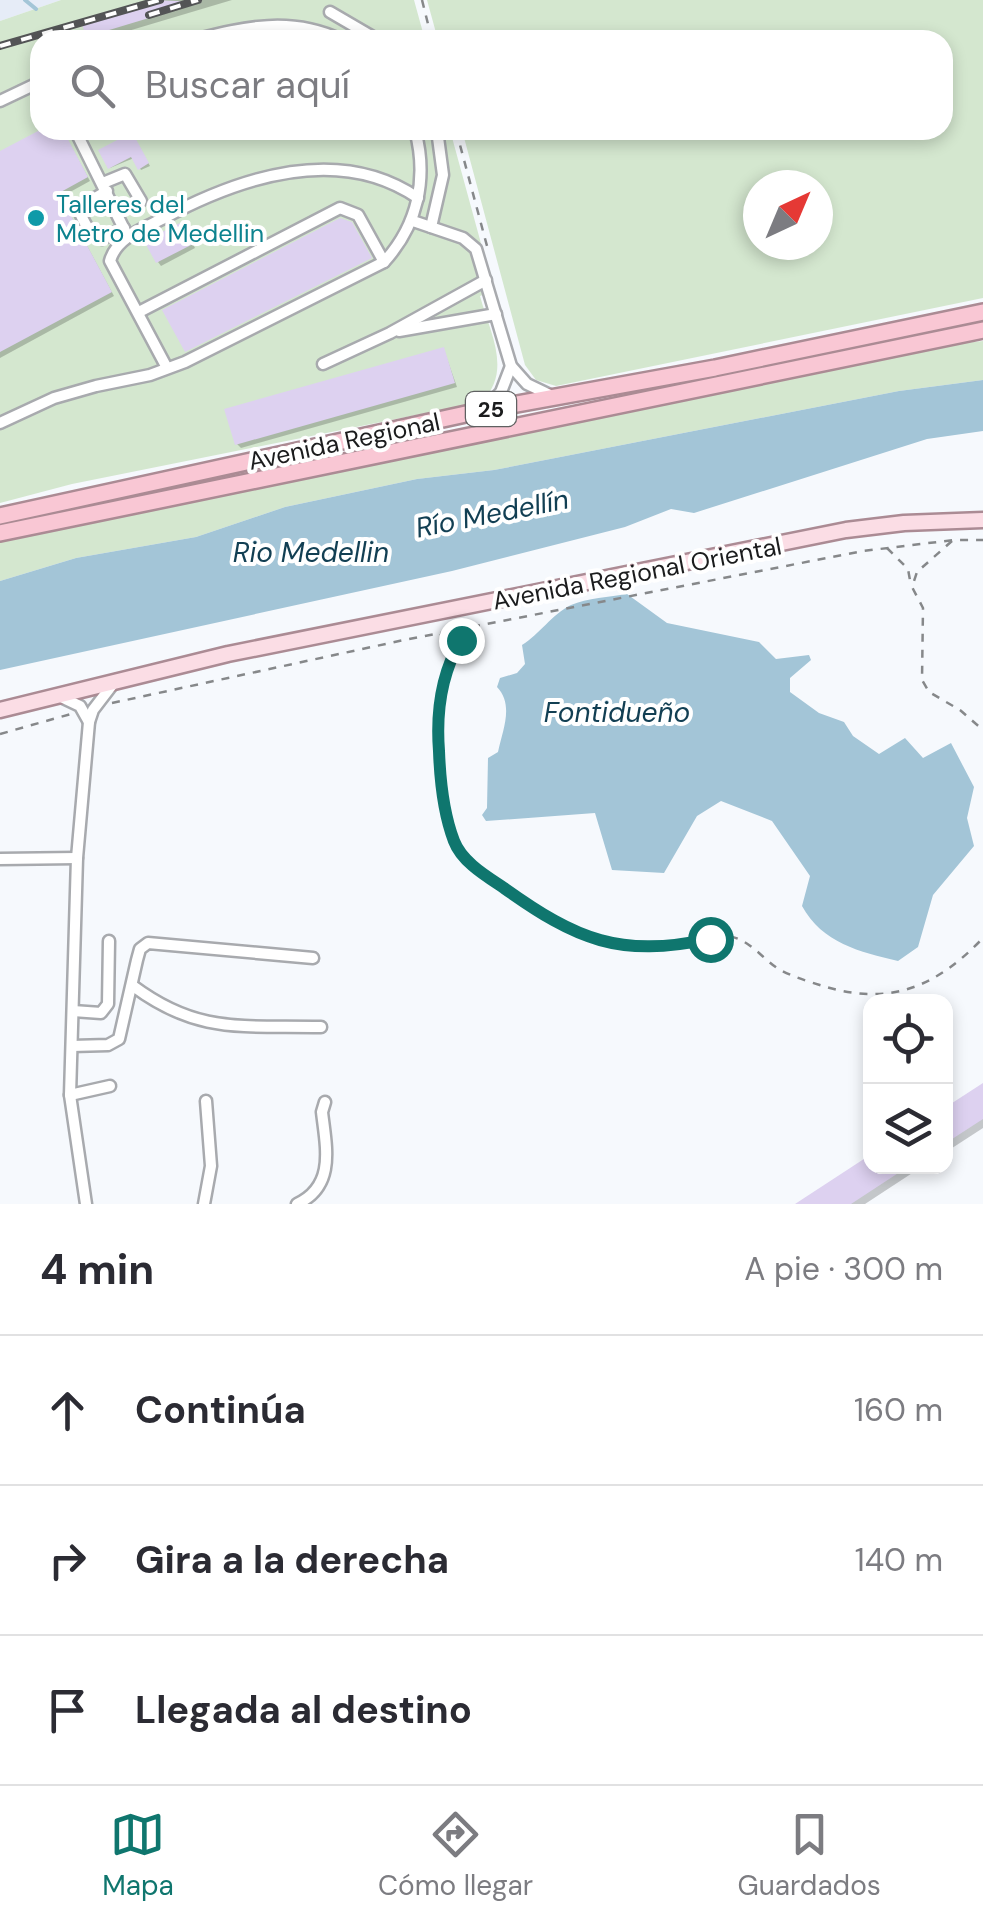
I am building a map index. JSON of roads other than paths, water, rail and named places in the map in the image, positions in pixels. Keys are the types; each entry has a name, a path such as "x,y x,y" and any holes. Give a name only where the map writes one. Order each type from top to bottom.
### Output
{"highway":[{"name":"Avenida Regional","path":"0,516 484,410 715,368 983,312"},
{"name":"Avenida Regional","path":"0,533 983,330"}],"main road":[{"name":"Avenida Regional Oriental","path":"0,710 266,646 846,530 983,520"}],"street":[{"path":"330,12 361,30"},
{"path":"235,30 260,24 313,30"},
{"path":"0,101 30,87"},
{"path":"81,140 126,232"},
{"path":"0,424 54,398 167,368 384,262 413,221 421,163 417,140"},
{"path":"431,227 443,174 438,140"},
{"path":"142,201 125,174 105,187 80,214 90,233 102,239 203,197 274,174 306,169 361,175 387,182 418,198"},
{"path":"139,312 340,208 358,215 384,262"},
{"path":"413,221 463,238 476,249 511,366 527,384 553,396"},
{"path":"126,232 113,248 110,260 167,368"},
{"path":"323,364 390,333 486,280"},
{"path":"390,333 496,314"},
{"path":"484,410 501,392 511,366"},
{"path":"86,1204 70,1094 77,858 86,716 116,680"},
{"path":"54,696 70,699 86,716"},
{"path":"0,859 77,858"},
{"path":"73,1012 101,1012 108,1004 110,941"},
{"path":"72,1046 108,1045 119,1039 140,949 148,943 312,958"},
{"path":"133,986 174,1013 205,1024 320,1027"},
{"path":"70,1094 110,1086"},
{"path":"204,1204 211,1166 206,1101"},
{"path":"297,1204 318,1190 326,1174 322,1112 325,1102"}],"water":[{"name":"Rio Medellin","path":"983,380 983,431 927,439 694,513 671,509 625,527 452,571 0,670 0,581 76,558 196,537 285,507 417,479 494,470 899,391"},
{"name":"Fontidueño","path":"627,594 667,623 759,642 776,659 809,655 811,660 790,678 790,692 819,713 844,722 853,736 879,754 905,738 923,758 951,743 974,787 967,818 974,846 933,895 918,947 898,961 843,944 820,929 802,906 810,876 772,821 721,801 697,816 664,873 612,870 595,813 486,821 482,815 487,808 488,758 498,752 506,718 505,702 497,687 500,678 517,673 525,664 522,645 564,609 584,601"}],"waterway":[{"path":"25,0 36,9"}],"railway":[{"path":"56,30 160,0"},
{"path":"149,15 198,0"},
{"path":"0,46 30,37"}],"place":[{"name":"Talleres del Metro de Medellin","path":"36,218"}],"water label":[{"name":"Río Medellín","path":"492,513"}]}
